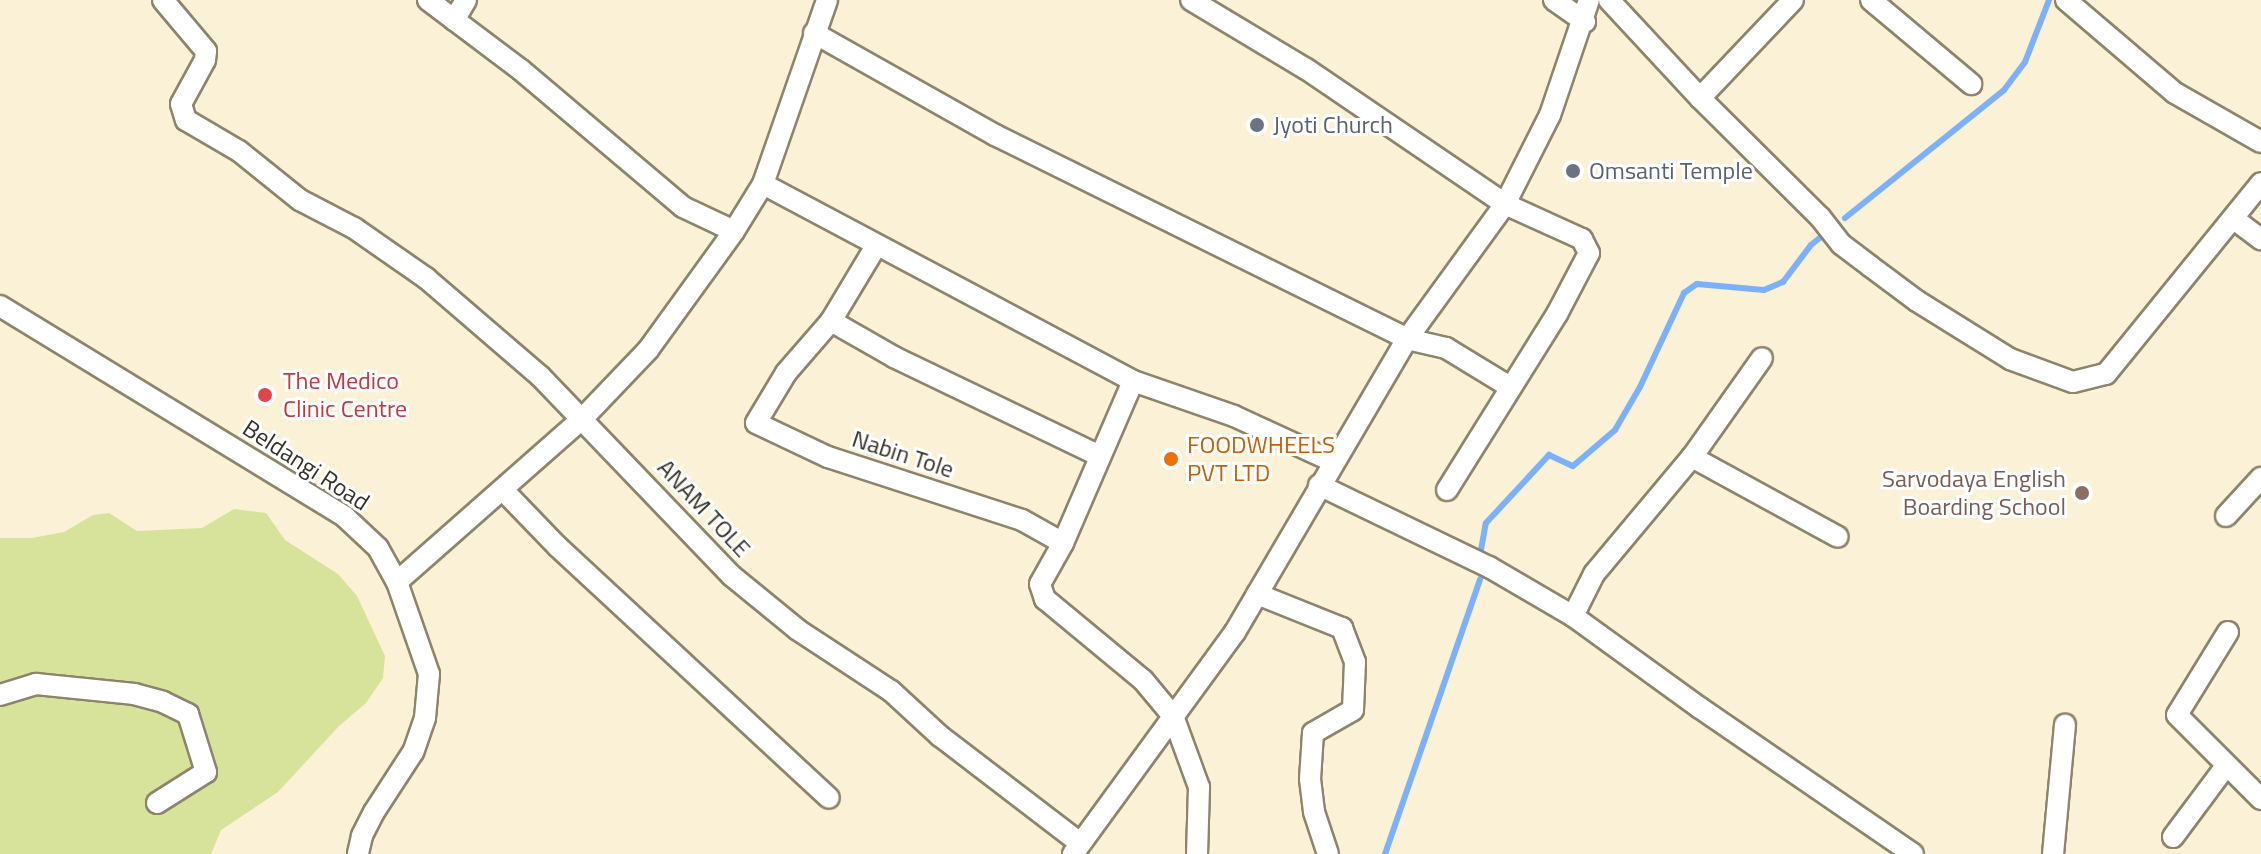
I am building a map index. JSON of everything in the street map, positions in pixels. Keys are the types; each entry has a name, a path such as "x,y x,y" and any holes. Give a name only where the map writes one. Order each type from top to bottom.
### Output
{"street":[{"name":"ANAM TOLE","path":"163,0 206,51 205,60 181,104 186,120 239,151 300,200 354,228 426,278 540,376 732,576 798,630 891,691 1076,849"},
{"path":"428,0 521,70 683,207 734,231"},
{"path":"454,20 466,0"},
{"path":"397,582 582,419 648,350 734,231 763,184 827,0"},
{"path":"1191,0 1306,69 1505,204 1582,239 1589,253 1557,314 1447,490"},
{"path":"1554,0 1585,22"},
{"path":"1076,849 1121,792 1235,632 1407,339 1505,204 1550,115 1585,22 1589,0"},
{"path":"1609,0 1700,98 1820,217 1841,244 1917,301 2010,359 2073,382 2106,374 2261,183"},
{"path":"1700,98 1793,0"},
{"path":"1871,0 1971,84"},
{"path":"2070,2 2175,93 2261,142"},
{"path":"814,33 995,135 1407,339 1446,348 1510,387"},
{"path":"763,184 1133,381 1234,416 1334,462"},
{"path":"2234,219 2261,239"},
{"name":"Nabin Tole","path":"876,246 831,321 786,373 756,423 828,457 1022,520 1063,543"},
{"name":"Beldangi Road","path":"0,306 345,517 378,548 397,582 429,674 425,718 413,752 362,836 358,854"},
{"path":"831,321 894,357 1098,455"},
{"path":"1573,616 1594,574 1692,457 1762,358"},
{"path":"1133,381 1098,455 1063,543 1040,584 1045,599 1143,680 1173,716 1199,787 1197,854"},
{"path":"1692,457 1838,537"},
{"path":"2226,516 2261,478"},
{"path":"1319,485 1489,567 1573,616 1913,854"},
{"path":"503,490 558,547 829,798"},
{"path":"1257,594 1342,628 1355,662 1353,710 1313,733 1310,779 1314,812 1328,854"},
{"path":"2228,632 2177,715 2261,799"},
{"path":"1,692 36,684 134,694 163,702 188,714 206,772 157,803"},
{"path":"2053,854 2065,725"},
{"path":"2173,837 2226,766"}],"green space":[{"path":"234,509 266,513 285,540 338,574 357,596 385,656 383,678 366,703 339,726 278,792 221,830 211,854 0,854 0,538 32,538 64,532 93,515 109,513 137,531 202,528"}],"waterway":[{"path":"1845,218 2004,90 2025,62 2049,0"},
{"path":"1481,550 1486,523 1549,455 1573,466 1615,430 1640,387 1684,293 1697,284 1764,290 1783,282 1811,245 1826,233"},
{"path":"1385,854 1480,579"}],"place":[{"name":"Jyoti Church","path":"1257,125"},
{"name":"Omsanti Temple","path":"1573,171"},
{"name":"The Medico Clinic Centre","path":"265,395"},
{"name":"FOODWHEELS PVT LTD","path":"1171,459"},
{"name":"Sarvodaya English Boarding School","path":"2082,493"}]}
